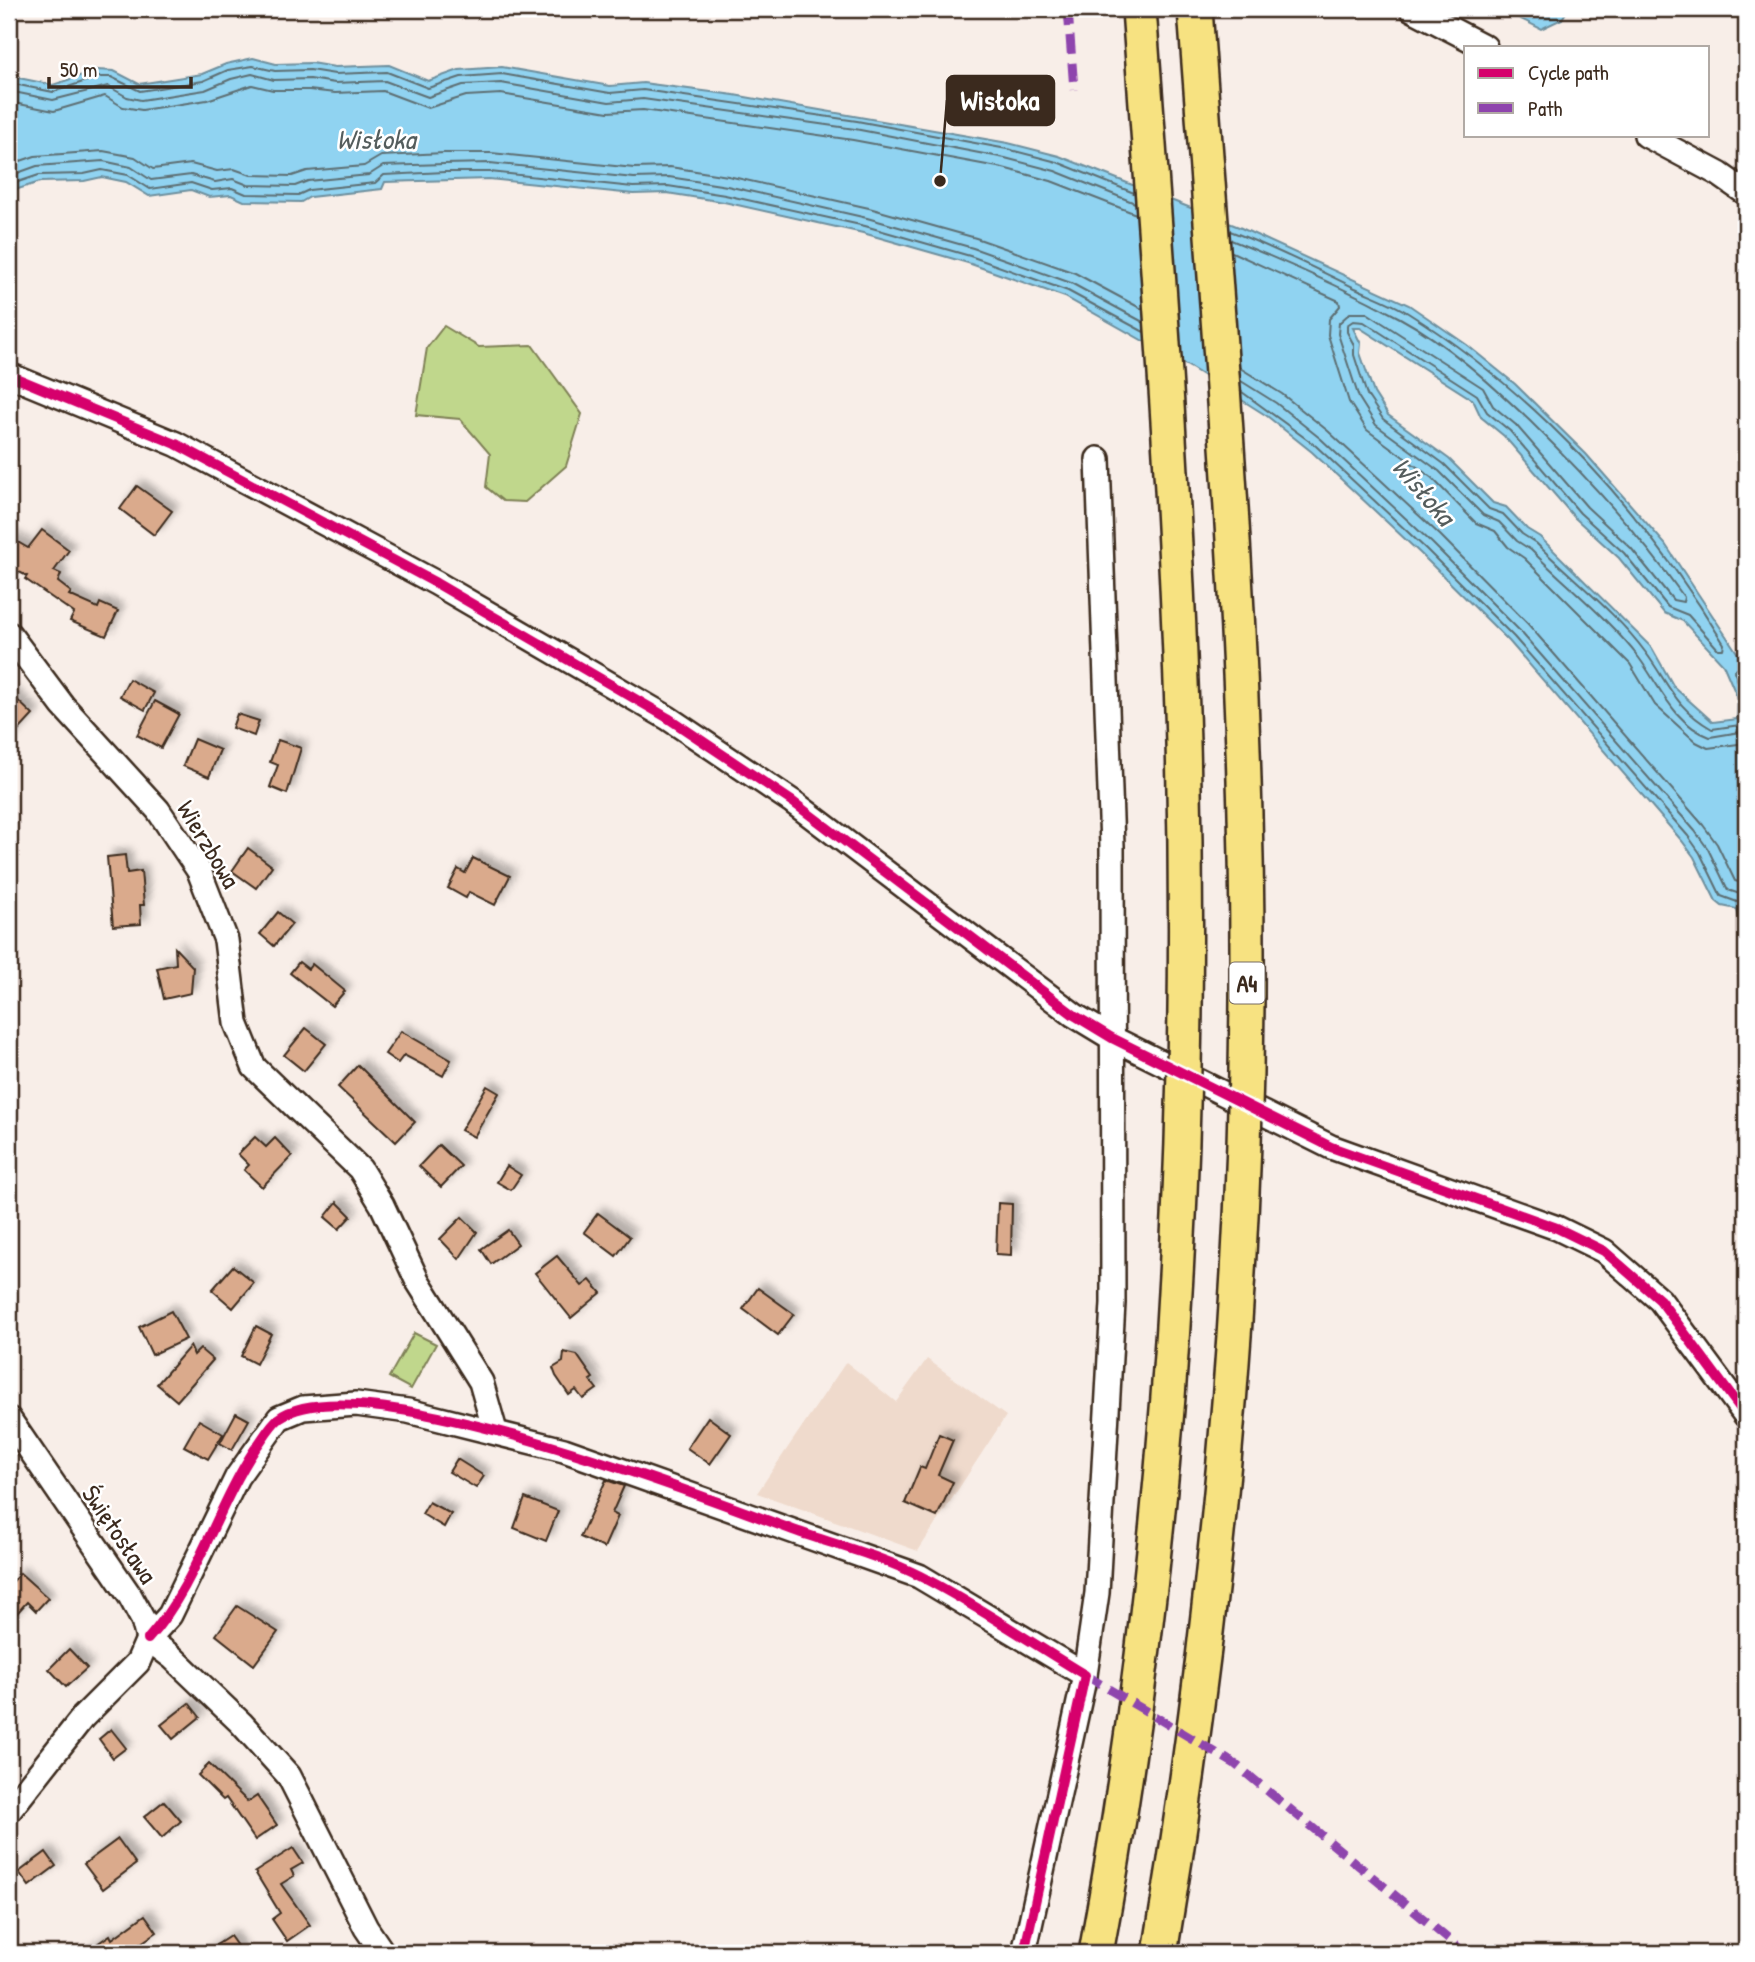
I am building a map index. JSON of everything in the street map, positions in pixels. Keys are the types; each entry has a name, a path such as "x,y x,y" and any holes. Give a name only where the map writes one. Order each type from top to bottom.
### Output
{"highway":[{"path":"1096,1953 1129,1750 1162,1467 1178,1229 1184,1049 1184,796 1175,530 1139,9"},
{"name":"A4","path":"1160,1953 1192,1753 1224,1478 1240,1246 1246,1054 1242,743 1222,395 1195,9"}],"street":[{"path":"1412,9 1483,46"},
{"path":"1648,136 1720,174 1746,193"},
{"path":"9,375 176,444 436,583 668,718 793,802 1074,1015 1112,1038 1331,1147 1556,1227 1604,1251 1660,1300 1746,1416"},
{"path":"1024,1953 1085,1675 1097,1593 1113,1303 1112,846 1098,459"},
{"name":"Wierzbowa","path":"9,634 63,706 158,810 199,872 226,940 236,1023 254,1067 360,1169 382,1205 417,1280 481,1382 495,1431"},
{"path":"9,1811 48,1758 138,1662 148,1639 170,1615 237,1477 279,1418 303,1408 356,1404 408,1411 564,1450 717,1502 919,1576 1085,1675"},
{"name":"Świętosława","path":"9,1419 131,1596 143,1620 148,1639"},
{"path":"148,1639 173,1657 289,1776 366,1928 383,1953"}],"shaded area":[{"path":"927,1359 1006,1416 918,1551 757,1493 846,1362 896,1402"}],"green space":[{"path":"444,326 479,347 532,345 582,414 566,466 525,502 503,501 486,487 490,454 460,419 416,415 427,348"},
{"path":"414,1333 436,1344 411,1389 389,1377"}],"water":[{"path":"1501,9 1568,9 1562,19 1541,29"},
{"path":"253,58 276,64 311,63 335,67 389,65 428,81 459,70 502,67 610,86 643,83 734,95 1008,143 1059,156 1239,227 1409,305 1467,345 1515,384 1586,454 1665,544 1746,666 1746,929 1740,923 1737,909 1722,906 1716,901 1694,857 1682,841 1509,641 1312,452 1267,416 1193,369 1065,297 968,263 863,233 724,202 667,193 633,194 489,179 385,182 382,189 310,197 301,202 244,201 231,195 209,197 191,190 149,196 126,182 102,177 84,181 40,182 9,192 9,76 53,85 97,70 114,71 139,84 202,74 226,64","holes":["1353,328 1360,328 1473,400 1481,417 1504,436 1575,518 1619,558 1664,613 1683,621 1723,664 1738,699 1737,719 1713,722 1674,687 1652,648 1540,537 1527,529 1506,507 1493,503 1449,459 1388,415 1374,393 1360,353 1361,344"]}],"building":[{"path":"137,486 172,511 154,535 120,509"},
{"path":"42,530 69,550 54,571 61,574 58,582 71,592 69,595 98,608 100,603 118,611 106,636 70,621 74,613 25,579 27,576 9,567 9,537 28,548"},
{"path":"129,679 154,693 145,710 120,696"},
{"path":"9,692 33,715 9,741"},
{"path":"155,701 179,714 161,748 137,735"},
{"path":"237,714 259,721 254,736 232,728"},
{"path":"194,739 220,750 209,777 183,766"},
{"path":"278,740 301,748 287,794 270,787 278,765 270,762"},
{"path":"248,848 272,866 256,888 232,871"},
{"path":"125,855 127,873 141,871 144,905 140,905 141,924 113,926 107,857"},
{"path":"473,858 510,876 495,905 469,892 466,898 448,888 458,869 465,873"},
{"path":"278,912 292,924 274,946 260,934"},
{"path":"175,948 193,967 191,993 164,999 157,968 176,964"},
{"path":"299,962 308,969 312,964 345,991 332,1006 290,973"},
{"path":"306,1028 326,1044 304,1071 284,1055"},
{"path":"401,1031 451,1060 443,1076 404,1055 398,1063 385,1054"},
{"path":"358,1065 415,1122 396,1142 338,1087"},
{"path":"487,1086 499,1093 474,1137 461,1130"},
{"path":"255,1137 266,1147 275,1138 292,1156 262,1187 244,1170 249,1165 238,1154"},
{"path":"439,1145 461,1166 441,1187 419,1166"},
{"path":"507,1166 521,1175 511,1190 497,1182"},
{"path":"337,1202 351,1216 339,1229 325,1217"},
{"path":"998,1203 1012,1204 1011,1255 996,1254"},
{"path":"598,1213 630,1237 616,1256 584,1232"},
{"path":"462,1217 477,1232 459,1259 440,1239"},
{"path":"508,1230 518,1244 491,1264 481,1249"},
{"path":"557,1256 582,1286 590,1280 601,1293 571,1318 535,1273"},
{"path":"233,1266 254,1283 233,1308 212,1290"},
{"path":"758,1288 794,1314 778,1335 743,1309"},
{"path":"171,1311 186,1339 152,1355 139,1327"},
{"path":"256,1326 271,1334 256,1364 241,1356"},
{"path":"190,1346 194,1355 200,1349 213,1360 177,1401 157,1384"},
{"path":"564,1352 577,1355 593,1378 590,1380 597,1389 583,1399 576,1390 569,1395 556,1376 553,1368 563,1362"},
{"path":"236,1413 249,1420 232,1450 220,1443"},
{"path":"708,1417 731,1434 710,1464 687,1448"},
{"path":"199,1420 223,1434 208,1459 184,1446"},
{"path":"939,1434 953,1440 938,1475 953,1482 937,1517 905,1503 920,1467 925,1469"},
{"path":"457,1459 484,1476 476,1488 449,1472"},
{"path":"606,1480 624,1486 612,1513 618,1516 604,1548 580,1537"},
{"path":"525,1498 558,1511 546,1541 514,1528"},
{"path":"429,1502 451,1514 444,1527 422,1514"},
{"path":"20,1573 48,1598 36,1611 27,1602 9,1622 9,1586"},
{"path":"237,1606 278,1632 254,1665 216,1635"},
{"path":"69,1649 87,1668 66,1687 49,1669"},
{"path":"189,1703 200,1717 173,1739 161,1725"},
{"path":"111,1729 126,1748 113,1758 99,1739"},
{"path":"209,1764 248,1802 257,1796 277,1825 255,1840 226,1798 223,1800 198,1775"},
{"path":"164,1801 181,1821 162,1838 144,1817"},
{"path":"118,1839 136,1864 103,1889 84,1864"},
{"path":"293,1848 303,1863 291,1870 294,1876 281,1884 310,1925 287,1941 272,1919 280,1913 255,1872"},
{"path":"46,1852 56,1866 29,1886 19,1872"},
{"path":"145,1915 157,1932 127,1953 84,1953 110,1935 112,1939"},
{"path":"230,1936 242,1953 204,1953"}],"marked path":[{"path":"1068,9 1074,90"},
{"path":"1085,1675 1235,1764 1465,1953"}],"cycle path":[{"path":"9,375 176,444 436,583 668,718 793,802 1074,1015 1112,1038 1331,1147 1557,1228 1604,1251 1660,1300 1746,1416"},
{"path":"148,1639 180,1595 241,1472 269,1429 279,1418 320,1405 379,1407 452,1420 531,1440 685,1490 874,1557 941,1587 1085,1675 1024,1953"}],"place":[{"name":"Wisłoka","path":"940,181"}]}
